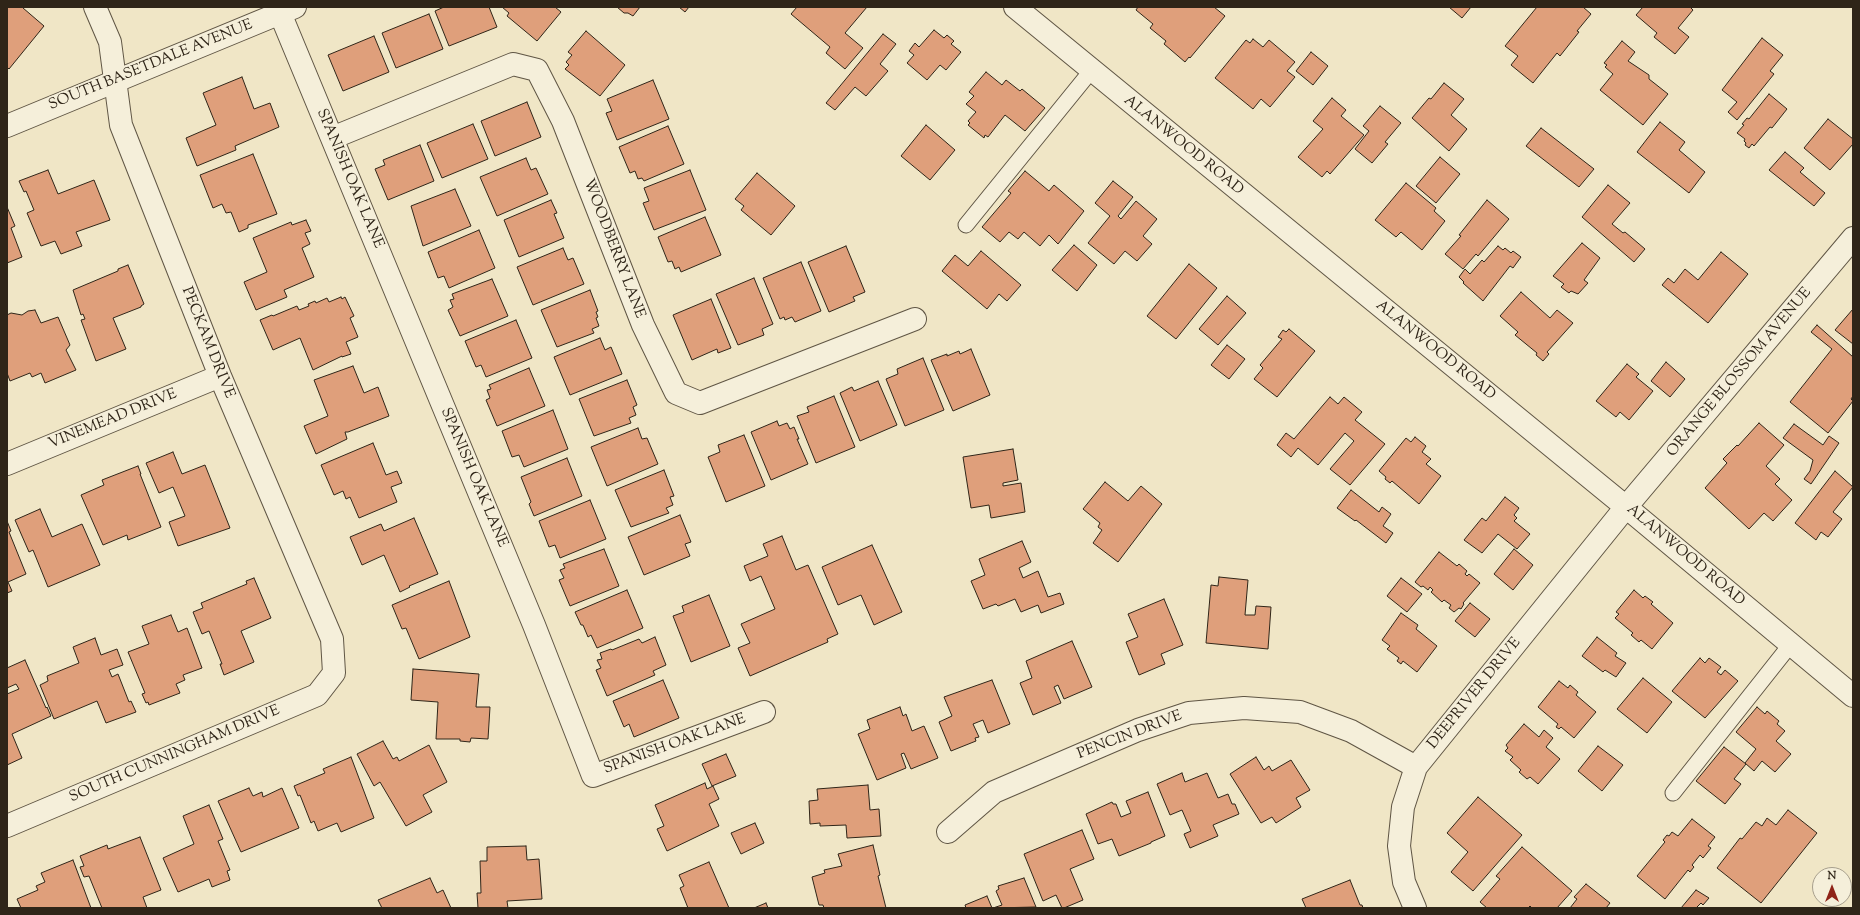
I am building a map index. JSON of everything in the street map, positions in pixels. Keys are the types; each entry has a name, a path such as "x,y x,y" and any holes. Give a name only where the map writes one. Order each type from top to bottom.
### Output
{"street":[{"name":"PECKAM DRIVE","path":"95,7 110,42 120,125 220,376 332,639 334,673"},
{"name":"ALANWOOD ROAD","path":"1015,7 1091,71 1626,507 1853,696"},
{"name":"SOUTH BASETDALE AVENUE","path":"7,126 114,80 287,10"},
{"name":"SPANISH OAK LANE","path":"287,10 332,138 534,624 593,776 764,712"},
{"name":"WOODBERRY LANE","path":"332,138 513,64 537,70 563,121 643,325 676,393 700,403 915,319"},
{"name":"ORANGE BLOSSOM AVENUE","path":"1626,507 1853,238"},
{"name":"VINEMEAD DRIVE","path":"7,464 220,376"},
{"name":"DEEPRIVER DRIVE","path":"1416,908 1404,882 1399,846 1403,807 1416,767 1626,507"},
{"name":"SOUTH CUNNINGHAM DRIVE","path":"7,826 317,695 334,673"},
{"name":"PENCIN DRIVE","path":"948,832 994,792 1138,730 1189,713 1244,708 1300,712 1351,731 1416,767"}],"lane":[{"path":"966,225 1091,71"},
{"path":"1673,793 1791,644"}],"building":[{"path":"7,7 24,7 23,8 44,26 9,69 7,67"},
{"path":"444,7 489,7 497,27 449,46 435,11"},
{"path":"502,7 555,7 561,12 537,41 507,16 509,13"},
{"path":"617,7 640,7 633,16 628,13 624,13"},
{"path":"679,7 689,7 685,12"},
{"path":"797,7 867,7 845,33 863,48 845,69 826,53 830,47 791,14"},
{"path":"1138,7 1214,7 1225,16 1185,62 1164,44 1166,41 1150,28 1153,24 1136,10"},
{"path":"1449,7 1471,7 1462,18"},
{"path":"1537,7 1583,7 1591,14 1560,56 1557,53 1533,83 1511,65 1518,56 1505,46"},
{"path":"1643,7 1690,7 1693,10 1678,28 1689,37 1675,54 1654,37 1657,33 1636,15"},
{"path":"429,14 443,49 396,68 382,33"},
{"path":"934,30 944,38 947,35 954,41 951,44 961,52 946,70 940,65 927,80 907,63 914,55 909,51 915,43 919,47"},
{"path":"586,31 625,65 600,96 565,69 569,65 566,62 572,55 568,52"},
{"path":"883,34 896,44 880,64 888,71 866,96 855,87 835,110 826,103"},
{"path":"374,36 389,72 343,91 328,55"},
{"path":"1762,38 1783,55 1770,71 1774,74 1737,120 1728,112 1737,102 1722,90"},
{"path":"1253,39 1263,47 1269,40 1295,62 1287,71 1295,77 1270,107 1261,99 1253,109 1215,78 1246,40 1250,43"},
{"path":"1622,41 1635,52 1628,61 1649,75 1649,79 1668,94 1643,125 1600,90 1613,74 1605,67 1607,65 1604,63"},
{"path":"1311,52 1328,66 1313,85 1296,71"},
{"path":"986,72 1002,85 1006,80 1020,91 1022,89 1045,108 1025,131 1005,115 988,137 985,135 984,138 968,125 970,123 968,121 976,112 966,104 974,96 969,92"},
{"path":"242,77 254,109 270,103 279,127 235,146 236,150 197,166 186,138 216,125 203,93"},
{"path":"653,80 669,119 617,140 606,113 612,111 607,99"},
{"path":"1444,83 1464,99 1451,115 1467,129 1449,151 1412,118 1429,98 1431,99"},
{"path":"1769,94 1787,109 1772,128 1770,127 1754,146 1752,144 1749,148 1745,145 1745,139 1737,133 1744,125 1742,124 1747,118 1749,119"},
{"path":"1332,98 1346,110 1341,116 1364,135 1330,174 1327,171 1322,177 1298,157 1323,129 1313,121"},
{"path":"527,102 541,137 495,156 481,121"},
{"path":"1380,106 1401,123 1385,142 1388,144 1372,163 1355,149 1369,131 1363,126"},
{"path":"1828,119 1853,139 1853,144 1830,170 1804,148"},
{"path":"1660,122 1685,142 1679,150 1705,172 1689,193 1637,152"},
{"path":"473,124 488,159 442,178 427,143"},
{"path":"926,125 955,150 930,180 901,156"},
{"path":"668,126 684,164 644,181 642,178 638,179 635,171 630,173 619,147"},
{"path":"1541,128 1594,169 1579,187 1526,146"},
{"path":"420,145 434,181 388,200 375,169 385,165 383,160"},
{"path":"1785,152 1804,168 1800,172 1825,193 1814,206 1769,170"},
{"path":"253,154 277,214 248,225 248,228 239,232 231,212 226,213 222,204 213,208 200,175"},
{"path":"1440,157 1460,174 1436,203 1416,186"},
{"path":"526,158 531,170 536,168 548,194 497,216 480,177"},
{"path":"48,170 58,194 94,180 110,220 76,232 82,246 61,254 55,241 41,246 27,213 34,210 26,191 24,192 19,181"},
{"path":"690,170 706,210 654,230 643,203 649,201 644,188"},
{"path":"1025,171 1049,191 1054,185 1084,211 1058,244 1049,235 1040,246 1024,232 1018,239 1009,232 1000,242 982,227 1011,193 1008,191"},
{"path":"757,173 795,206 771,235 741,210 744,206 735,199"},
{"path":"1113,181 1133,197 1118,216 1121,219 1136,201 1157,219 1143,236 1152,244 1137,261 1125,251 1114,264 1088,243 1110,216 1095,203"},
{"path":"1406,183 1436,208 1434,211 1445,221 1422,250 1401,232 1396,237 1375,220"},
{"path":"1608,185 1630,203 1612,224 1623,233 1625,232 1645,249 1634,262 1582,217"},
{"path":"455,189 471,226 423,246 411,206"},
{"path":"551,200 557,213 554,214 564,238 519,257 504,220"},
{"path":"1487,200 1509,219 1478,256 1476,254 1463,269 1445,254 1461,236 1459,235"},
{"path":"7,207 15,226 11,228 22,257 7,263"},
{"path":"705,217 721,255 681,272 679,267 675,269 672,261 668,262 658,237"},
{"path":"306,220 311,231 305,233 310,244 302,248 314,277 284,290 287,297 256,310 244,282 267,272 253,238 291,222 292,225"},
{"path":"479,230 495,268 449,288 444,276 438,278 428,252"},
{"path":"1582,243 1600,258 1584,280 1588,283 1578,294 1571,291 1569,293 1561,287 1564,284 1553,276"},
{"path":"1074,245 1097,265 1077,291 1052,270"},
{"path":"846,246 865,292 853,297 855,301 829,312 808,262"},
{"path":"1498,246 1503,250 1505,248 1511,253 1513,251 1521,257 1513,268 1510,266 1483,301 1463,283 1464,282 1459,277 1465,269 1470,274 1482,260 1484,262"},
{"path":"563,248 568,260 573,258 584,284 533,305 517,267"},
{"path":"981,251 1021,285 1007,301 999,294 987,309 942,271 955,255 968,266"},
{"path":"1721,252 1748,274 1708,323 1662,285 1668,278 1674,283 1685,269 1698,280"},
{"path":"801,262 821,311 795,322 792,317 785,320 784,317 780,319 763,278"},
{"path":"1189,264 1217,288 1176,339 1147,316"},
{"path":"128,265 144,304 141,307 113,318 126,349 96,361 81,320 85,319 83,314 81,315 73,290 118,271 118,269"},
{"path":"754,278 773,324 762,329 764,335 738,345 716,294"},
{"path":"492,279 508,316 460,336 448,310 453,307 450,300 454,299 452,294"},
{"path":"590,290 598,311 596,312 598,317 596,318 599,326 592,329 594,333 557,347 541,310"},
{"path":"1521,292 1550,318 1557,310 1573,323 1547,352 1549,354 1543,361 1536,355 1537,353 1515,335 1518,332 1500,316"},
{"path":"1227,296 1246,313 1218,345 1199,329"},
{"path":"341,297 342,299 345,297 354,316 350,318 358,337 346,342 351,354 342,356 313,370 300,338 273,350 260,320 297,306 299,310 309,306 308,304 315,301 316,303 327,298 329,302"},
{"path":"711,299 731,348 718,353 717,349 692,360 673,315"},
{"path":"1853,309 1853,344 1835,330"},
{"path":"35,310 41,323 58,317 70,345 66,350 76,370 45,383 41,373 32,377 30,373 10,381 7,373 7,315 11,313 22,315 28,311"},
{"path":"516,320 532,358 486,377 481,365 476,367 465,341"},
{"path":"1817,325 1853,357 1853,396 1851,399 1853,401 1828,433 1790,402 1832,349 1811,332"},
{"path":"1289,329 1315,351 1277,397 1254,379 1263,368 1260,365 1282,339 1278,337 1283,330 1286,332"},
{"path":"600,338 605,350 611,347 622,374 570,395 554,357"},
{"path":"1227,345 1245,359 1229,379 1211,365"},
{"path":"971,349 990,395 953,411 931,360 959,351 960,354"},
{"path":"923,358 944,410 905,426 886,379 898,374 897,369"},
{"path":"1666,362 1685,379 1670,397 1651,381"},
{"path":"1627,364 1639,374 1636,377 1653,391 1629,420 1620,412 1616,417 1596,401"},
{"path":"353,366 364,393 378,387 389,416 345,432 347,439 316,454 304,426 328,416 314,380"},
{"path":"529,368 545,406 497,426 486,400 490,398 487,390 491,389 489,385"},
{"path":"627,380 637,405 633,407 636,415 629,418 631,423 594,436 579,399"},
{"path":"878,381 897,425 860,441 840,393 852,387 854,391"},
{"path":"834,396 855,447 816,463 797,416 809,412 807,407"},
{"path":"1330,397 1338,404 1344,397 1362,412 1355,420 1385,444 1350,485 1330,469 1354,441 1345,433 1318,465 1298,448 1291,457 1277,445 1286,433 1294,439"},
{"path":"553,410 568,449 524,467 519,455 512,457 502,431"},
{"path":"777,421 779,426 787,423 790,429 794,427 799,439 797,439 808,464 771,480 751,432"},
{"path":"1759,423 1784,445 1766,466 1780,479 1775,484 1792,500 1773,521 1764,513 1749,529 1705,488 1727,463 1723,459 1737,445 1738,446"},
{"path":"1794,424 1823,445 1829,436 1839,443 1811,484 1804,479 1810,471 1813,460 1783,438"},
{"path":"638,428 642,439 647,438 658,464 607,486 591,447"},
{"path":"744,435 765,486 726,502 708,457 720,452 718,445"},
{"path":"1415,437 1426,446 1422,452 1431,459 1426,464 1441,476 1419,504 1392,481 1390,483 1385,479 1386,477 1379,471 1406,438 1411,442"},
{"path":"373,443 386,475 397,471 402,483 391,487 397,502 359,518 350,497 346,499 343,491 334,495 321,465"},
{"path":"1013,449 1018,480 1003,483 1003,486 1021,483 1025,512 991,518 989,505 971,508 963,457"},
{"path":"173,452 182,474 205,465 230,528 178,546 169,522 185,516 173,487 159,493 146,463"},
{"path":"567,458 582,496 534,516 529,504 531,502 521,477"},
{"path":"138,466 161,527 128,540 127,535 103,545 81,495 104,485 102,480"},
{"path":"664,470 674,496 670,497 673,505 666,508 669,513 631,527 615,490"},
{"path":"1835,471 1853,487 1833,512 1842,519 1828,537 1821,532 1816,540 1795,523"},
{"path":"1105,482 1128,501 1141,486 1162,504 1118,562 1093,543 1102,530 1098,527 1100,523 1083,509"},
{"path":"1351,490 1379,512 1382,507 1391,514 1383,526 1393,533 1386,543 1356,520 1355,521 1337,508"},
{"path":"1505,497 1519,508 1514,515 1517,518 1514,521 1530,534 1517,549 1498,534 1482,553 1464,540 1482,518 1486,521"},
{"path":"590,500 606,539 560,558 555,545 549,547 539,521"},
{"path":"40,509 52,537 82,524 100,565 48,587 33,550 29,552 15,520"},
{"path":"680,515 691,542 685,544 690,556 644,575 628,537"},
{"path":"414,518 438,574 409,586 410,587 400,592 384,555 362,565 350,537 381,524 384,531"},
{"path":"7,521 11,531 9,532 26,574 8,582 12,591 7,593"},
{"path":"782,536 796,570 808,565 838,634 827,639 828,642 750,676 738,648 750,643 741,624 775,609 761,576 750,581 744,566 768,556 763,544"},
{"path":"1022,541 1031,562 1019,568 1023,578 1038,571 1048,597 1060,593 1064,604 1041,613 1038,605 1021,612 1015,599 998,606 996,604 983,609 971,581 985,575 979,559"},
{"path":"872,545 902,612 874,625 861,595 838,605 822,567"},
{"path":"604,549 619,586 570,606 559,580 564,578 560,570 565,568 563,564"},
{"path":"1514,549 1533,565 1513,590 1494,574"},
{"path":"1439,552 1457,566 1459,564 1467,571 1465,574 1467,576 1469,574 1480,583 1463,603 1464,604 1461,609 1459,608 1454,612 1449,608 1451,605 1444,600 1442,602 1431,592 1433,590 1430,587 1428,590 1415,582"},
{"path":"1219,577 1248,580 1245,615 1255,615 1256,606 1271,607 1268,649 1206,643 1211,585 1218,586"},
{"path":"254,578 271,618 241,631 254,662 224,675 220,664 222,664 209,631 202,634 193,612 203,608 201,603 247,584 246,581"},
{"path":"1401,578 1422,594 1407,612 1387,596"},
{"path":"449,581 470,637 419,659 406,628 402,629 392,605"},
{"path":"627,590 643,628 597,648 591,635 588,637 575,612"},
{"path":"1634,590 1643,598 1645,596 1653,602 1651,604 1673,623 1652,649 1641,640 1639,642 1631,635 1633,633 1615,618 1619,614 1616,612"},
{"path":"709,595 730,646 691,662 673,616 684,612 682,606"},
{"path":"1164,599 1183,645 1161,654 1165,664 1139,675 1126,642 1138,637 1128,614"},
{"path":"1470,603 1490,619 1475,637 1455,621"},
{"path":"1401,613 1418,625 1416,629 1437,646 1417,672 1403,661 1401,664 1397,661 1399,658 1387,649 1390,646 1382,640"},
{"path":"171,615 178,632 187,628 202,668 183,675 185,680 176,684 180,693 149,705 148,702 146,703 142,694 145,693 128,652 149,644 142,626"},
{"path":"655,637 666,665 653,671 655,675 607,696 596,670 601,668 597,660 602,659 600,653 611,649 612,650 639,639 642,643"},
{"path":"1597,637 1617,653 1615,656 1626,663 1616,677 1605,670 1603,672 1582,656"},
{"path":"95,638 101,655 117,649 123,665 109,670 112,677 118,674 129,702 131,701 136,712 106,723 97,701 54,719 40,685 48,681 47,676 79,663 73,647"},
{"path":"1072,641 1092,687 1064,699 1058,685 1054,687 1061,703 1033,715 1020,683 1032,678 1026,661"},
{"path":"1700,658 1705,663 1709,658 1721,667 1717,672 1721,675 1725,670 1738,681 1705,718 1672,691"},
{"path":"25,660 51,716 12,734 22,758 7,765 7,694 19,689 16,684 7,688 7,668"},
{"path":"413,669 479,674 476,707 490,707 488,739 471,738 470,742 460,741 460,739 436,739 438,702 411,700"},
{"path":"1643,678 1672,702 1647,733 1617,709"},
{"path":"663,680 679,718 634,737 629,724 624,727 613,701"},
{"path":"992,680 1010,724 988,733 983,720 973,724 979,737 975,738 976,741 951,751 939,722 952,716 944,697"},
{"path":"1559,681 1568,688 1570,685 1578,692 1576,695 1596,712 1574,738 1561,727 1559,729 1556,727 1558,724 1538,707"},
{"path":"900,707 903,716 906,714 912,731 924,726 938,758 911,769 904,753 901,754 906,768 877,780 858,734 870,729 867,720"},
{"path":"1757,707 1765,714 1767,711 1779,721 1777,724 1785,731 1776,741 1791,754 1775,772 1762,761 1754,771 1745,763 1756,749 1736,732"},
{"path":"1524,724 1539,737 1544,730 1553,738 1546,747 1560,759 1538,784 1530,777 1527,779 1519,772 1521,770 1510,760 1513,757 1505,751 1508,748 1506,745"},
{"path":"383,741 393,759 397,757 399,761 429,745 447,782 423,795 432,812 406,826 380,782 374,786 357,754"},
{"path":"1598,746 1623,765 1602,791 1578,771"},
{"path":"1724,747 1746,764 1734,779 1741,784 1725,804 1696,781"},
{"path":"726,754 736,776 712,786 702,764"},
{"path":"351,757 374,818 341,832 337,823 318,831 314,821 311,823 300,795 298,796 294,786 325,773 323,769"},
{"path":"1256,757 1264,770 1269,766 1272,771 1291,760 1310,790 1296,798 1301,807 1276,823 1272,817 1261,823 1230,774"},
{"path":"1182,773 1185,782 1207,773 1218,798 1228,794 1232,804 1235,804 1239,814 1213,825 1218,836 1190,848 1184,834 1191,831 1182,810 1170,815 1157,784"},
{"path":"705,783 707,789 713,786 719,799 709,804 719,826 667,851 657,829 664,826 655,805"},
{"path":"868,785 870,810 879,809 881,836 847,838 846,825 820,826 820,823 810,824 809,801 818,800 817,789"},
{"path":"249,788 253,796 262,792 263,797 282,788 299,828 241,852 218,801"},
{"path":"1148,792 1165,836 1119,856 1112,839 1098,844 1086,814 1112,802 1113,804 1116,804 1121,817 1131,813 1126,801"},
{"path":"1478,797 1522,835 1473,891 1451,872 1468,852 1447,833"},
{"path":"209,805 223,839 218,841 230,870 227,871 230,880 212,887 209,879 178,892 163,858 194,844 183,816"},
{"path":"1788,810 1817,833 1761,903 1717,868 1740,838 1742,839 1756,822 1762,826 1767,818 1776,825"},
{"path":"1692,819 1715,837 1708,846 1711,848 1703,858 1700,855 1692,865 1694,867 1690,872 1688,870 1665,899 1637,876 1665,842 1663,840 1667,835 1669,836 1672,832 1678,836"},
{"path":"755,823 764,843 741,854 731,833"},
{"path":"1082,830 1094,859 1070,869 1083,900 1064,908 1062,908 1056,895 1043,901 1024,854"},
{"path":"140,837 161,890 143,897 147,908 102,908 89,876 84,877 80,867 84,866 80,856 107,845 108,849"},
{"path":"873,845 880,875 878,876 886,908 824,908 823,905 819,905 812,877 825,873 824,870 842,866 838,854"},
{"path":"526,846 527,860 539,859 542,899 507,901 508,908 478,908 477,893 481,893 480,861 487,861 487,847"},
{"path":"1522,847 1572,891 1557,908 1532,908 1530,906 1528,908 1487,908 1480,902 1500,879 1496,876"},
{"path":"73,860 91,908 21,908 17,899 38,890 36,886 45,882 41,873"},
{"path":"709,862 729,908 688,908 680,888 684,886 679,875"},
{"path":"430,878 437,893 443,890 451,908 382,908 378,900"},
{"path":"1024,878 1036,907 993,908 1002,905 996,891 999,889 998,886"},
{"path":"1350,880 1360,905 1362,905 1363,908 1306,908 1302,899"},
{"path":"1586,884 1610,903 1606,908 1570,908 1577,899 1574,897"},
{"path":"1696,890 1709,898 1703,905 1701,903 1696,908 1681,908"},
{"path":"987,896 992,908 966,908 965,905"},
{"path":"766,903 768,908 754,908"}]}
